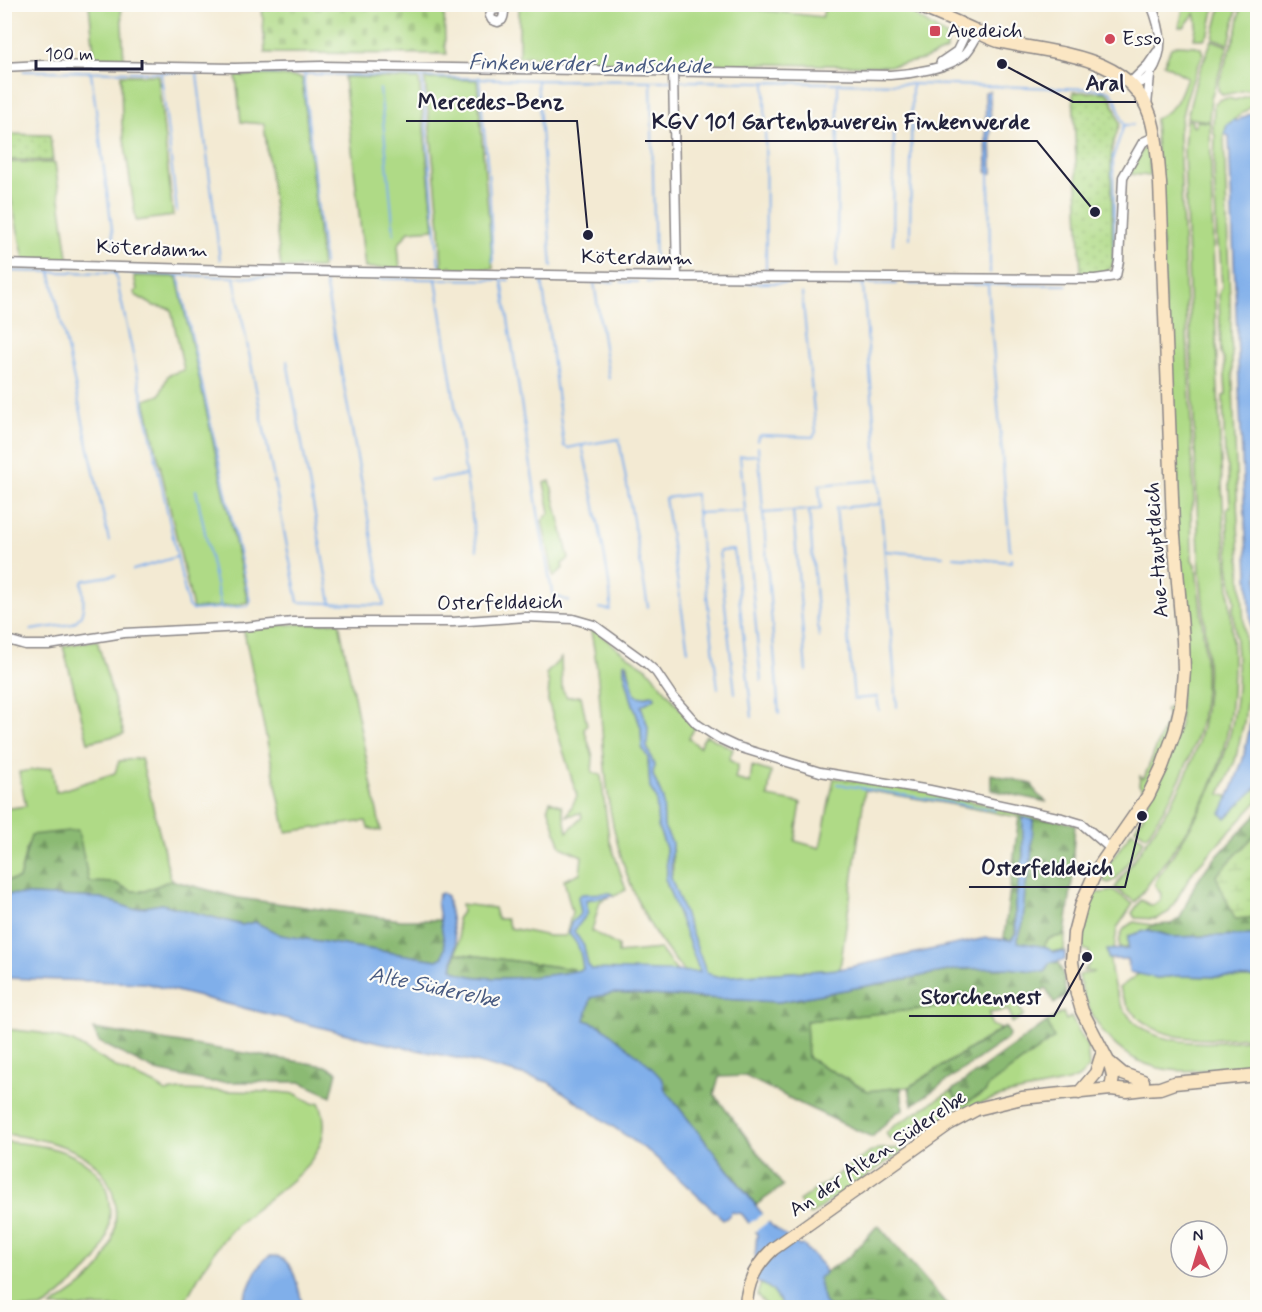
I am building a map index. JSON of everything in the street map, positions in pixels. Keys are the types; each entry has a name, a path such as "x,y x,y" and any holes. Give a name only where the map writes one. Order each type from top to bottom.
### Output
{"street":[{"path":"1147,108 1150,74 1160,55 1161,41 1157,18 1151,4"},
{"path":"920,7 968,27 972,34 1108,67 1130,83 1141,83 1150,74"},
{"path":"4,67 42,65 235,68 321,66 673,78 890,75 931,68 957,51 972,34"},
{"path":"1130,83 1152,60 1161,41"},
{"path":"673,78 677,277"},
{"name":"Aue-Hauptdeich","path":"1104,1057 1082,1011 1077,994 1072,962 1076,923 1090,882 1148,796 1162,767 1175,731 1184,671 1174,559 1160,183 1154,137 1147,108 1130,83"},
{"name":"Köterdamm","path":"4,264 677,277 1095,279 1116,276 1119,261 1123,177 1143,142 1154,137"},
{"name":"Osterfelddeich","path":"4,639 25,645 49,645 124,633 293,622 453,622 526,617 573,619 594,625 645,662 656,672 673,698 697,724 735,746 820,772 930,790 1062,818 1082,824 1111,849"},
{"path":"1104,1057 1123,1074 1143,1081"},
{"path":"1104,1057 1113,1077 1111,1089"},
{"path":"1079,1093 1093,1078 1104,1057"},
{"path":"1111,1089 1126,1091 1160,1088 1174,1083 1257,1075"},
{"path":"1111,1089 1126,1083 1143,1081 1160,1080 1174,1083"},
{"name":"An der Alten Süderelbe","path":"746,1302 752,1276 761,1261 773,1248 949,1124 968,1113 1008,1100 1111,1089"}],"green space":[{"path":"158,4 158,7 121,7 124,61 95,61 89,5"},
{"path":"712,4 822,17 826,5 895,5 910,12 947,37 947,50 923,60 889,66 556,61 532,56 519,57 519,5"},
{"path":"262,5 444,5 447,54 265,53"},
{"path":"1184,5 1215,5 1209,33 1204,39 1194,39 1197,22 1195,13 1184,27 1179,27"},
{"path":"1221,5 1238,5 1229,44 1213,38"},
{"path":"1241,5 1257,5 1257,88 1223,95 1218,90 1218,84 1237,30"},
{"path":"1212,40 1228,46 1211,98 1209,121 1187,118 1196,80"},
{"path":"1177,45 1196,46 1201,48 1203,54 1188,93 1179,134 1194,502 1191,508 1192,560 1196,566 1203,627 1205,689 1199,729 1186,766 1147,836 1135,828 1144,815 1142,813 1180,725 1178,554 1155,119 1173,107 1187,77 1164,64 1171,48"},
{"path":"121,75 158,75 173,216 136,221 122,125"},
{"path":"273,75 302,78 322,268 281,268 264,124 241,122 236,76"},
{"path":"344,77 419,79 434,229 409,231 398,245 400,268 365,268"},
{"path":"425,79 477,80 493,269 454,269 449,266 442,269"},
{"path":"1073,92 1105,92 1111,97 1120,123 1112,148 1111,161 1113,263 1111,269 1103,273 1081,274"},
{"path":"1257,93 1257,102 1227,125 1224,136 1238,526 1248,690 1244,722 1235,761 1220,794 1229,797 1221,814 1226,818 1257,786 1257,802 1194,870 1169,912 1156,919 1135,918 1132,913 1141,900 1152,906 1160,900 1161,894 1155,885 1156,880 1186,834 1211,789 1229,740 1234,714 1238,666 1233,608 1235,602 1229,566 1227,508 1230,507 1228,468 1225,457 1223,396 1226,395 1224,360 1221,353 1219,296 1222,288 1220,253 1217,245 1213,129 1214,104 1219,100 1228,98 1235,100"},
{"path":"1186,120 1192,121 1192,126 1196,126 1196,121 1210,122 1219,424 1232,640 1232,698 1222,755 1206,795 1185,832 1135,902 1115,888 1173,801 1198,743 1207,696 1207,649 1199,554 1191,352 1184,150"},
{"path":"5,134 50,135 53,161 5,160"},
{"path":"1142,150 1148,151 1150,176 1130,174"},
{"path":"4,162 55,163 69,264 25,264"},
{"path":"134,276 177,277 248,602 193,609 145,400 160,395 168,375 184,370 171,309 154,306 135,295 134,292 137,290"},
{"path":"550,481 569,559 562,564 563,568 554,577 542,521 550,512 544,483"},
{"path":"339,622 381,831 368,828 366,821 286,832 243,627"},
{"path":"590,627 647,668 695,727 689,738 699,747 706,735 733,749 729,760 738,765 735,779 750,783 752,766 771,772 768,797 801,803 795,841 820,848 834,778 930,792 1051,819 1033,820 865,790 840,969 715,977 706,972 671,878 672,843 664,827 663,799 653,775 654,765 647,747 648,727 641,706 655,698 651,695 642,697 635,695 631,687 628,664 624,663 631,698 641,728 642,747 648,758 650,788 656,797 658,827 666,848 667,886 700,972 685,973 648,922 633,891 617,842 607,786 597,672"},
{"path":"97,640 124,734 88,742 63,646"},
{"path":"561,658 562,689 567,697 581,696 587,725 584,728 593,757 592,773 601,775 609,838 626,890 600,901 592,931 618,946 618,953 660,949 678,973 583,969 573,972 572,969 456,953 459,938 457,919 462,912 461,904 494,908 497,919 506,919 510,928 549,936 566,936 572,912 564,880 580,873 582,856 561,847 548,807 550,801 562,806 567,832 582,817 581,813 567,816 577,796 548,701 549,684 546,674"},
{"path":"1167,708 1176,709 1161,761 1145,790 1139,785 1140,776 1144,778 1169,715 1165,711"},
{"path":"141,758 171,880 145,891 132,891 115,883 88,882 77,830 27,846 19,879 5,881 4,809 26,806 19,772 52,767 56,792 115,773 119,761"},
{"path":"991,774 1032,784 1037,794 1047,802 991,790"},
{"path":"1257,814 1257,833 1216,876 1235,919 1257,917 1257,935 1174,937 1148,930 1152,925 1171,924 1180,918 1194,886 1208,866"},
{"path":"1019,816 1023,817 1023,856 1015,905 1015,933 1011,940 1004,938"},
{"path":"1051,819 1075,824 1074,867 1065,935 1048,939 1044,947 1017,943 1023,923 1033,820"},
{"path":"78,830 89,882 115,883 132,891 145,891 171,880 238,898 401,920 441,920 445,948 443,957 437,960 280,935 255,922 243,925 162,904 133,909 101,898 5,894 5,881 19,879 31,835"},
{"path":"1132,831 1144,840 1117,878 1109,883 1104,881 1103,872"},
{"path":"1257,833 1257,917 1235,919 1216,876"},
{"path":"1113,890 1133,904 1117,928 1114,950 1107,951 1115,989 1125,1011 1140,1027 1159,1036 1181,1041 1257,1039 1257,1064 1195,1071 1156,1067 1138,1061 1120,1050 1104,1033 1095,1020 1080,983 1079,975 1094,972 1083,971 1089,965 1089,951 1085,950 1080,943 1080,934 1090,895"},
{"path":"1134,922 1152,925 1148,930 1128,936 1128,948 1119,948 1122,932"},
{"path":"1065,935 1064,951 1050,951 1044,947 1048,939"},
{"path":"456,953 573,969 573,972 510,978 474,976 452,968"},
{"path":"1055,961 1059,963 1063,974 1066,996 1054,1004 1046,988 1029,998 806,1021 808,1058 868,1091 901,1087 903,1110 896,1113 872,1137 745,1076 719,1077 714,1094 783,1186 756,1205 665,1090 663,1080 601,1026 584,1020 591,997 613,993 779,1002 959,969 1008,968 1045,972 1049,963"},
{"path":"1140,973 1157,978 1177,976 1257,978 1257,1036 1196,1039 1158,1030 1142,1021 1129,1007 1119,988"},
{"path":"1014,999 1024,1015 1012,1023 1009,1010 989,1013 991,1025 1001,1029 909,1087 868,1091 808,1058 806,1021"},
{"path":"1063,1012 1066,1020 1071,1017 1087,1046 1089,1068 1078,1078 1004,1095 981,1103 921,1138 889,1138 886,1133 894,1126 951,1091 961,1105 986,1092 986,1087 1054,1038 1047,1022"},
{"path":"1047,1022 1054,1038 987,1087 986,1092 961,1105 951,1091"},
{"path":"1005,1027 1009,1033 1008,1038 912,1105 909,1087"},
{"path":"5,1029 41,1033 73,1042 119,1069 154,1084 166,1092 180,1090 278,1092 296,1094 314,1104 319,1102 324,1124 321,1143 311,1161 296,1177 242,1220 221,1242 182,1307 51,1307 93,1275 106,1256 115,1225 113,1193 107,1179 97,1166 75,1151 56,1144 5,1134"},
{"path":"93,1029 326,1066 337,1072 331,1096 300,1082 210,1082 156,1071 99,1042"},
{"path":"4,1142 50,1148 72,1155 91,1167 99,1176 108,1197 109,1222 104,1246 99,1256 77,1280 41,1308 5,1307"},
{"path":"907,1148 810,1215 799,1201 871,1152 878,1149"},
{"path":"878,1225 949,1307 829,1307 824,1302 817,1277 849,1257"},
{"path":"761,1283 772,1289 783,1307 768,1307 757,1295"}],"water":[{"path":"990,91 992,173 987,173 985,92"},
{"path":"1257,110 1258,786 1226,818 1221,814 1243,759 1249,732 1254,683 1229,136 1224,134 1227,125"},
{"name":"Alte Süderelbe","path":"626,662 635,695 642,697 654,695 655,698 641,706 648,727 647,747 654,765 653,775 663,799 664,827 672,843 671,878 706,972 715,977 840,969 986,938 1011,940 1016,933 1015,905 1023,856 1023,817 1033,820 1023,923 1017,942 1046,947 1053,952 1065,952 1065,960 1049,963 1045,972 1008,968 959,969 779,1002 613,993 591,998 585,1020 601,1026 647,1063 663,1080 665,1090 771,1225 799,1246 803,1245 822,1265 825,1273 818,1278 824,1302 829,1308 783,1307 769,1288 756,1282 757,1234 742,1214 732,1212 723,1219 651,1153 548,1082 475,1062 379,1042 144,983 5,978 5,894 101,898 133,909 162,904 242,925 255,922 281,935 437,960 443,957 445,948 437,901 439,894 442,893 447,896 456,945 452,968 476,977 515,978 583,969 576,942 569,934 571,923 581,913 578,897 582,894 611,893 613,896 586,900 588,913 574,931 584,946 588,965 592,969 700,972 665,879 667,874 666,848 658,827 656,798 650,788 648,758 642,747 641,728 624,671"},
{"path":"1148,930 1174,937 1257,935 1257,978 1177,976 1157,978 1129,972 1128,959 1108,959 1107,950 1128,949 1128,936"},
{"path":"270,1256 278,1257 290,1267 297,1282 303,1307 241,1307 256,1271 260,1264"}],"pier":[{"path":"765,1212 771,1220 753,1233 747,1225"}],"waterway":[{"name":"Finkenwerder Landscheide","path":"23,71 276,73 671,81"},
{"path":"91,73 115,251"},
{"path":"161,73 177,212"},
{"path":"197,74 220,260"},
{"path":"305,74 324,264"},
{"path":"422,77 439,267"},
{"path":"479,77 489,182 493,262"},
{"path":"537,80 552,267"},
{"path":"651,81 655,270"},
{"name":"Finkenwerder Landscheide","path":"676,81 1097,89 1110,91 1115,98 1124,125 1133,125"},
{"path":"765,82 766,271"},
{"path":"837,266 838,83"},
{"path":"910,238 912,84"},
{"path":"380,89 394,234"},
{"path":"1115,263 1113,157 1124,125"},
{"path":"893,244 894,132"},
{"path":"989,170 990,273"},
{"path":"50,270 109,541"},
{"path":"4,271 117,273"},
{"path":"115,272 188,606 192,610 248,606 250,602 178,275"},
{"path":"125,273 231,277 509,280"},
{"path":"234,277 298,602 384,605 325,282"},
{"path":"436,279 477,550"},
{"path":"502,280 552,592 555,596 569,601"},
{"path":"539,280 548,281"},
{"path":"542,280 564,446 568,448 582,445 605,558 611,600 610,610 599,608"},
{"path":"552,281 614,282"},
{"path":"594,282 609,379"},
{"path":"621,282 638,282"},
{"path":"646,282 673,283"},
{"path":"705,283 823,283"},
{"path":"830,283 896,284"},
{"path":"863,284 897,707"},
{"path":"909,284 1067,285"},
{"path":"988,286 1010,550"},
{"path":"757,441 761,435 813,437 816,432 802,293"},
{"path":"287,361 331,603"},
{"path":"583,445 619,439 648,607"},
{"path":"758,447 779,714"},
{"path":"758,455 740,456 761,681"},
{"path":"430,481 465,475"},
{"path":"763,513 821,509 819,485 878,480"},
{"path":"196,490 221,608"},
{"path":"688,651 665,498 695,494 718,689"},
{"path":"879,710 877,697 854,699 836,508 881,504"},
{"path":"809,510 819,638"},
{"path":"698,513 745,511"},
{"path":"793,511 806,671"},
{"path":"735,693 719,551 734,550 752,717"},
{"path":"885,551 943,556"},
{"path":"133,570 176,557"},
{"path":"954,557 1011,562 1011,559"},
{"path":"31,630 72,624 82,611 82,582 116,575"},
{"path":"837,784 995,810"}],"place":[{"name":"Auedeich","path":"935,31"},
{"name":"Esso","path":"1110,39"},
{"name":"Aral","path":"1002,64"},
{"name":"KGV 101 Gartenbauverein Finkenwerde","path":"1095,212"},
{"name":"Mercedes-Benz","path":"588,235"},
{"name":"Osterfelddeich","path":"1142,816"},
{"name":"Storchennest","path":"1087,957"}]}
